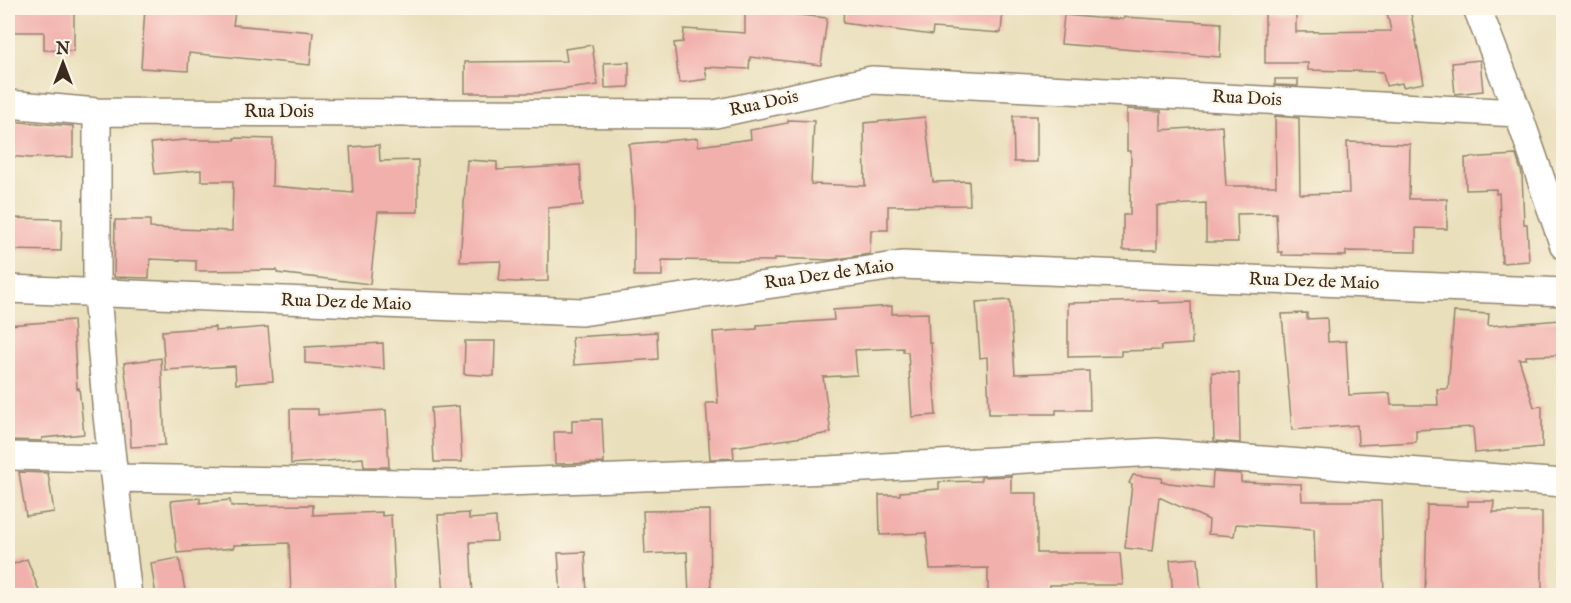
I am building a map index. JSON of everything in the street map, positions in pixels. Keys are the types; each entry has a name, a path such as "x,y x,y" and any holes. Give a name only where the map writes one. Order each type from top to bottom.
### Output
{"street":[{"path":"1477,8 1518,113 1563,246"},
{"name":"Rua Dois","path":"8,104 97,112 715,114 872,80 1518,113"},
{"path":"97,112 97,294 113,468 128,596"},
{"name":"Rua Dez de Maio","path":"8,289 582,312 902,265 1563,292"},
{"path":"8,456 113,468 456,484 828,470 1157,452 1563,483"}],"building":[{"path":"9,8 74,8 74,51 44,50 44,32 8,32"},
{"path":"145,8 191,8 235,12 233,25 313,32 310,65 189,53 188,71 141,68"},
{"path":"844,8 1003,8 1001,33 933,28 932,35 843,23"},
{"path":"1386,8 1410,8 1424,83 1403,87 1402,83 1386,86 1383,72 1308,70 1308,63 1265,63 1265,11 1296,11 1296,32 1391,31"},
{"path":"791,11 791,14 827,18 821,65 750,57 749,69 705,67 707,79 679,83 674,43 683,42 684,29 745,33 745,13"},
{"path":"1064,15 1221,23 1220,57 1061,44"},
{"path":"592,45 598,85 534,93 465,93 465,62 567,61 565,49"},
{"path":"1480,60 1483,91 1455,94 1452,63"},
{"path":"629,62 629,87 605,88 604,63"},
{"path":"1275,79 1298,79 1298,86 1275,85"},
{"path":"1127,109 1161,111 1161,130 1222,126 1226,186 1276,186 1275,116 1299,118 1300,194 1349,193 1347,142 1410,144 1409,199 1447,199 1447,229 1416,228 1416,252 1346,251 1346,256 1282,255 1282,252 1278,252 1276,213 1237,214 1238,242 1206,242 1206,203 1157,206 1157,250 1123,250 1123,215 1130,215 1131,151 1127,151"},
{"path":"1013,116 1037,116 1037,162 1014,162"},
{"path":"925,117 933,182 969,181 970,205 888,206 888,230 871,230 870,254 831,260 775,258 775,261 662,260 662,276 634,276 634,203 629,144 698,138 698,146 751,139 750,130 788,123 788,120 814,121 811,184 865,186 864,123"},
{"path":"8,121 73,126 73,157 8,156"},
{"path":"234,138 273,139 272,186 353,193 350,147 379,145 380,161 418,160 418,212 378,212 370,284 277,273 277,270 196,271 196,261 150,259 149,278 114,277 115,220 150,220 150,228 232,231 233,181 201,181 201,170 155,174 151,143 184,140 234,140"},
{"path":"1516,155 1522,174 1524,224 1527,224 1529,261 1502,263 1499,193 1496,194 1496,189 1466,190 1465,158"},
{"path":"467,160 497,162 497,170 580,165 583,205 548,208 548,281 499,281 501,261 460,262"},
{"path":"8,218 62,219 61,251 8,250"},
{"path":"1010,300 1015,374 1089,371 1090,410 1056,410 1056,414 989,414 987,357 980,358 976,302"},
{"path":"1159,301 1159,303 1191,302 1192,344 1161,346 1161,350 1121,351 1121,356 1068,357 1068,303"},
{"path":"892,306 892,314 928,313 936,415 912,417 908,352 903,352 903,348 855,350 857,375 823,377 831,433 733,447 734,458 710,459 706,403 718,403 713,332 757,329 757,325 834,320 833,310"},
{"path":"1454,312 1489,314 1488,326 1561,320 1562,355 1526,356 1526,359 1519,359 1534,407 1542,406 1542,447 1475,453 1473,427 1416,430 1416,442 1358,445 1357,425 1292,430 1282,314 1307,313 1307,319 1327,318 1328,342 1346,341 1349,395 1390,393 1391,405 1438,405 1437,389 1448,389"},
{"path":"73,320 77,389 79,388 84,434 42,438 42,441 8,440 8,325"},
{"path":"215,327 215,331 268,327 273,381 236,384 235,366 165,370 162,331"},
{"path":"657,332 658,359 574,365 572,337"},
{"path":"465,341 495,341 494,376 464,374"},
{"path":"383,343 384,369 305,363 305,347"},
{"path":"161,358 165,445 131,447 124,363"},
{"path":"1212,372 1239,373 1240,443 1214,441"},
{"path":"459,406 462,462 434,462 431,408"},
{"path":"290,409 318,409 318,415 386,410 389,467 364,467 363,458 291,464"},
{"path":"602,419 604,463 555,464 554,432 572,432 572,420"},
{"path":"19,472 48,473 54,512 26,516"},
{"path":"1213,472 1241,474 1241,482 1301,484 1302,501 1381,501 1384,596 1316,596 1314,529 1236,524 1234,536 1208,534 1209,520 1159,497 1153,551 1125,548 1132,484 1129,483 1133,475 1162,478 1161,482 1212,488"},
{"path":"1011,476 1011,493 1037,493 1037,553 1120,553 1123,585 1050,585 1050,591 988,596 988,568 930,569 926,533 880,535 879,495 900,495 900,492 939,489 939,482 981,481 981,477"},
{"path":"200,498 200,503 230,500 231,506 313,505 313,515 382,512 382,516 391,515 395,596 291,596 289,543 234,545 234,548 177,553 171,501"},
{"path":"1468,501 1494,501 1493,512 1542,512 1542,596 1425,596 1427,505 1468,506"},
{"path":"710,510 711,596 689,596 687,552 645,554 643,511"},
{"path":"469,513 469,519 496,517 497,541 470,542 473,596 444,596 438,515"},
{"path":"585,552 587,596 561,596 558,553"},
{"path":"179,558 186,596 156,596 151,563"},
{"path":"1198,558 1201,596 1173,596 1170,560"},
{"path":"27,559 41,596 8,596 8,566"}]}
